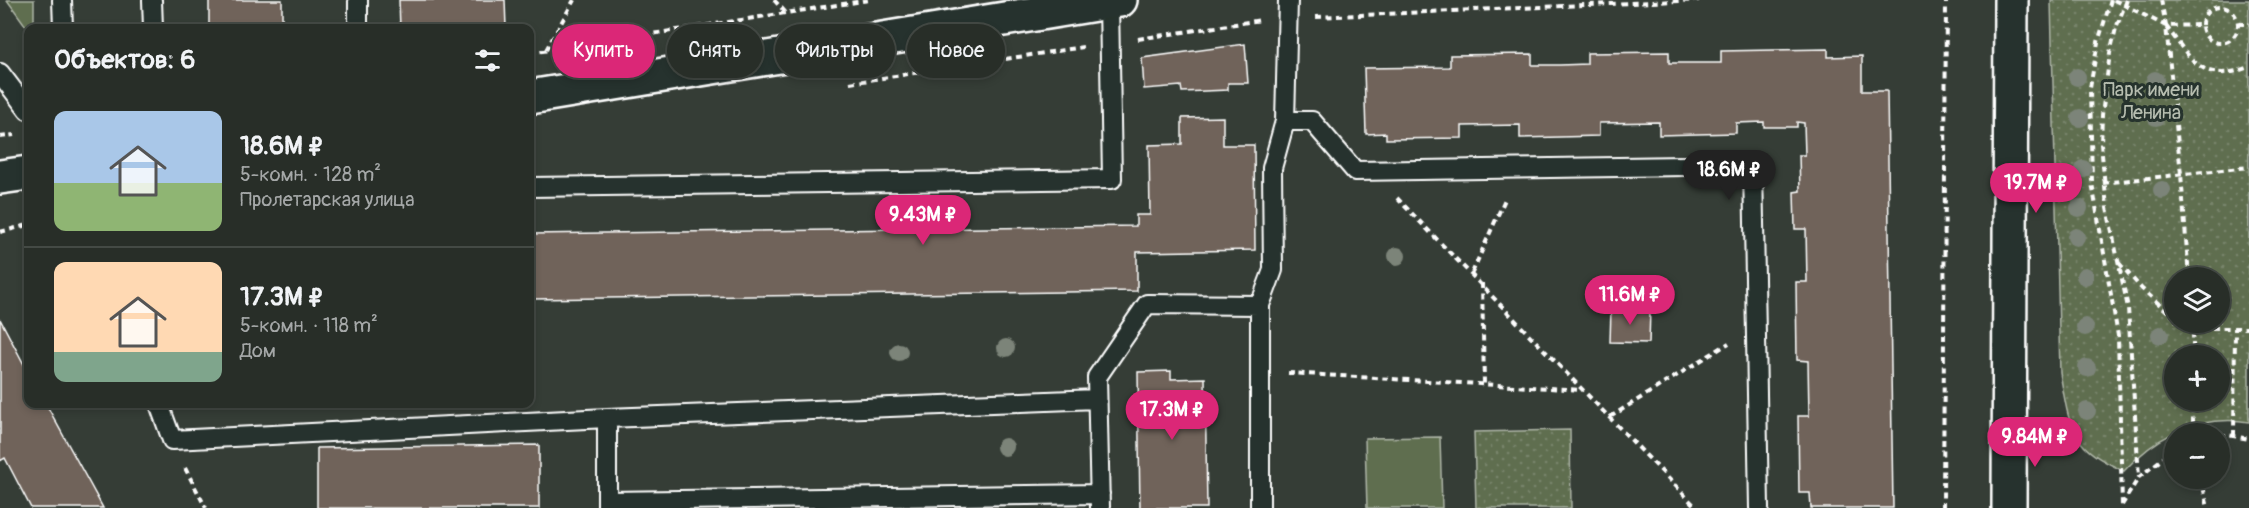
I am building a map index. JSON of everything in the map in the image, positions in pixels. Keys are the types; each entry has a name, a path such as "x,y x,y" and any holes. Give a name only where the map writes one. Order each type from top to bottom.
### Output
{"street":[{"path":"2010,508 2011,0"},
{"path":"534,96 1114,1"},
{"path":"0,177 24,174"}],"lane":[{"path":"62,0 63,24"},
{"path":"152,0 153,24"},
{"path":"358,0 358,24"},
{"path":"1260,508 1260,305 1273,270 1272,168 1286,121 1288,0"},
{"path":"534,187 1112,179 1114,1"},
{"path":"0,73 24,101"},
{"path":"1286,121 1312,121 1355,171 1753,165 1759,508"},
{"path":"607,418 607,505 1100,501 1097,377 1147,304 1260,305"},
{"path":"160,408 172,440 607,418 1097,399"}],"path":[{"path":"545,50 574,0"},
{"path":"774,0 787,13"},
{"path":"534,52 869,0"},
{"path":"1943,508 1946,0"},
{"path":"2122,507 2118,336 2092,183 2090,88 2098,42 2112,0 2166,26 2201,25"},
{"path":"2127,0 2123,6 2110,53 2105,84 2101,144 2103,183 2128,308 2132,340 2139,477"},
{"path":"2161,0 2166,26 2188,267"},
{"path":"2217,0 2217,7"},
{"path":"2217,7 2229,9 2237,18 2238,24 2233,38 2221,44 2205,36 2201,25 2206,12 2217,7"},
{"path":"2238,24 2249,24"},
{"path":"2166,26 2196,65 2209,71 2222,73 2237,72 2249,67"},
{"path":"2103,183 2249,167"},
{"path":"1472,273 1519,169"},
{"path":"1370,171 1482,283 1697,508"},
{"path":"0,232 24,226"},
{"path":"2119,262 2142,289 2164,308"},
{"path":"1482,283 1484,384"},
{"path":"1610,417 1756,327"},
{"path":"2230,328 2249,328"},
{"path":"2234,436 2235,328"},
{"path":"1260,372 1584,390"},
{"path":"2230,436 2249,439"},
{"path":"172,440 206,508"},
{"path":"2122,507 2139,477 2164,458"},
{"path":"2204,489 2208,508"}],"green space":[{"path":"7,0 34,0 34,24 24,24"},
{"name":"Парк имени Ленина","path":"2051,0 2249,0 2249,422 2164,423 2164,439 2150,447 2124,471 2092,453 2082,444 2075,434 2066,408 2060,373"},
{"path":"1570,430 1571,508 1476,508 1474,432"},
{"path":"1440,437 1442,508 1367,508 1365,438"}],"building":[{"path":"209,0 282,0 282,24 209,24"},
{"path":"399,0 505,0 506,24 400,24"},
{"path":"1245,44 1248,83 1228,83 1228,90 1182,92 1181,86 1144,89 1142,58"},
{"path":"1828,49 1828,57 1862,56 1862,91 1887,91 1893,508 1811,508 1810,493 1799,493 1798,416 1809,416 1808,361 1797,360 1796,282 1807,282 1806,229 1795,229 1794,192 1800,191 1799,155 1805,155 1804,123 1797,122 1797,127 1764,127 1764,122 1736,123 1736,133 1659,135 1659,122 1599,123 1599,136 1520,138 1520,125 1462,126 1462,138 1386,139 1386,133 1366,134 1364,68 1450,67 1450,55 1532,54 1532,65 1587,64 1587,53 1669,52 1669,63 1721,63 1721,51"},
{"path":"1223,117 1223,145 1254,145 1255,250 1137,252 1137,291 534,299 534,234 1136,226 1136,215 1150,215 1149,145 1182,144 1182,118"},
{"path":"1611,309 1650,309 1649,343 1610,342"},
{"path":"0,319 24,364 24,408 48,408 103,508 31,508 5,458 0,461"},
{"path":"1171,371 1171,379 1205,378 1207,508 1140,508 1138,372"},
{"path":"539,445 539,508 317,508 317,448"}]}
